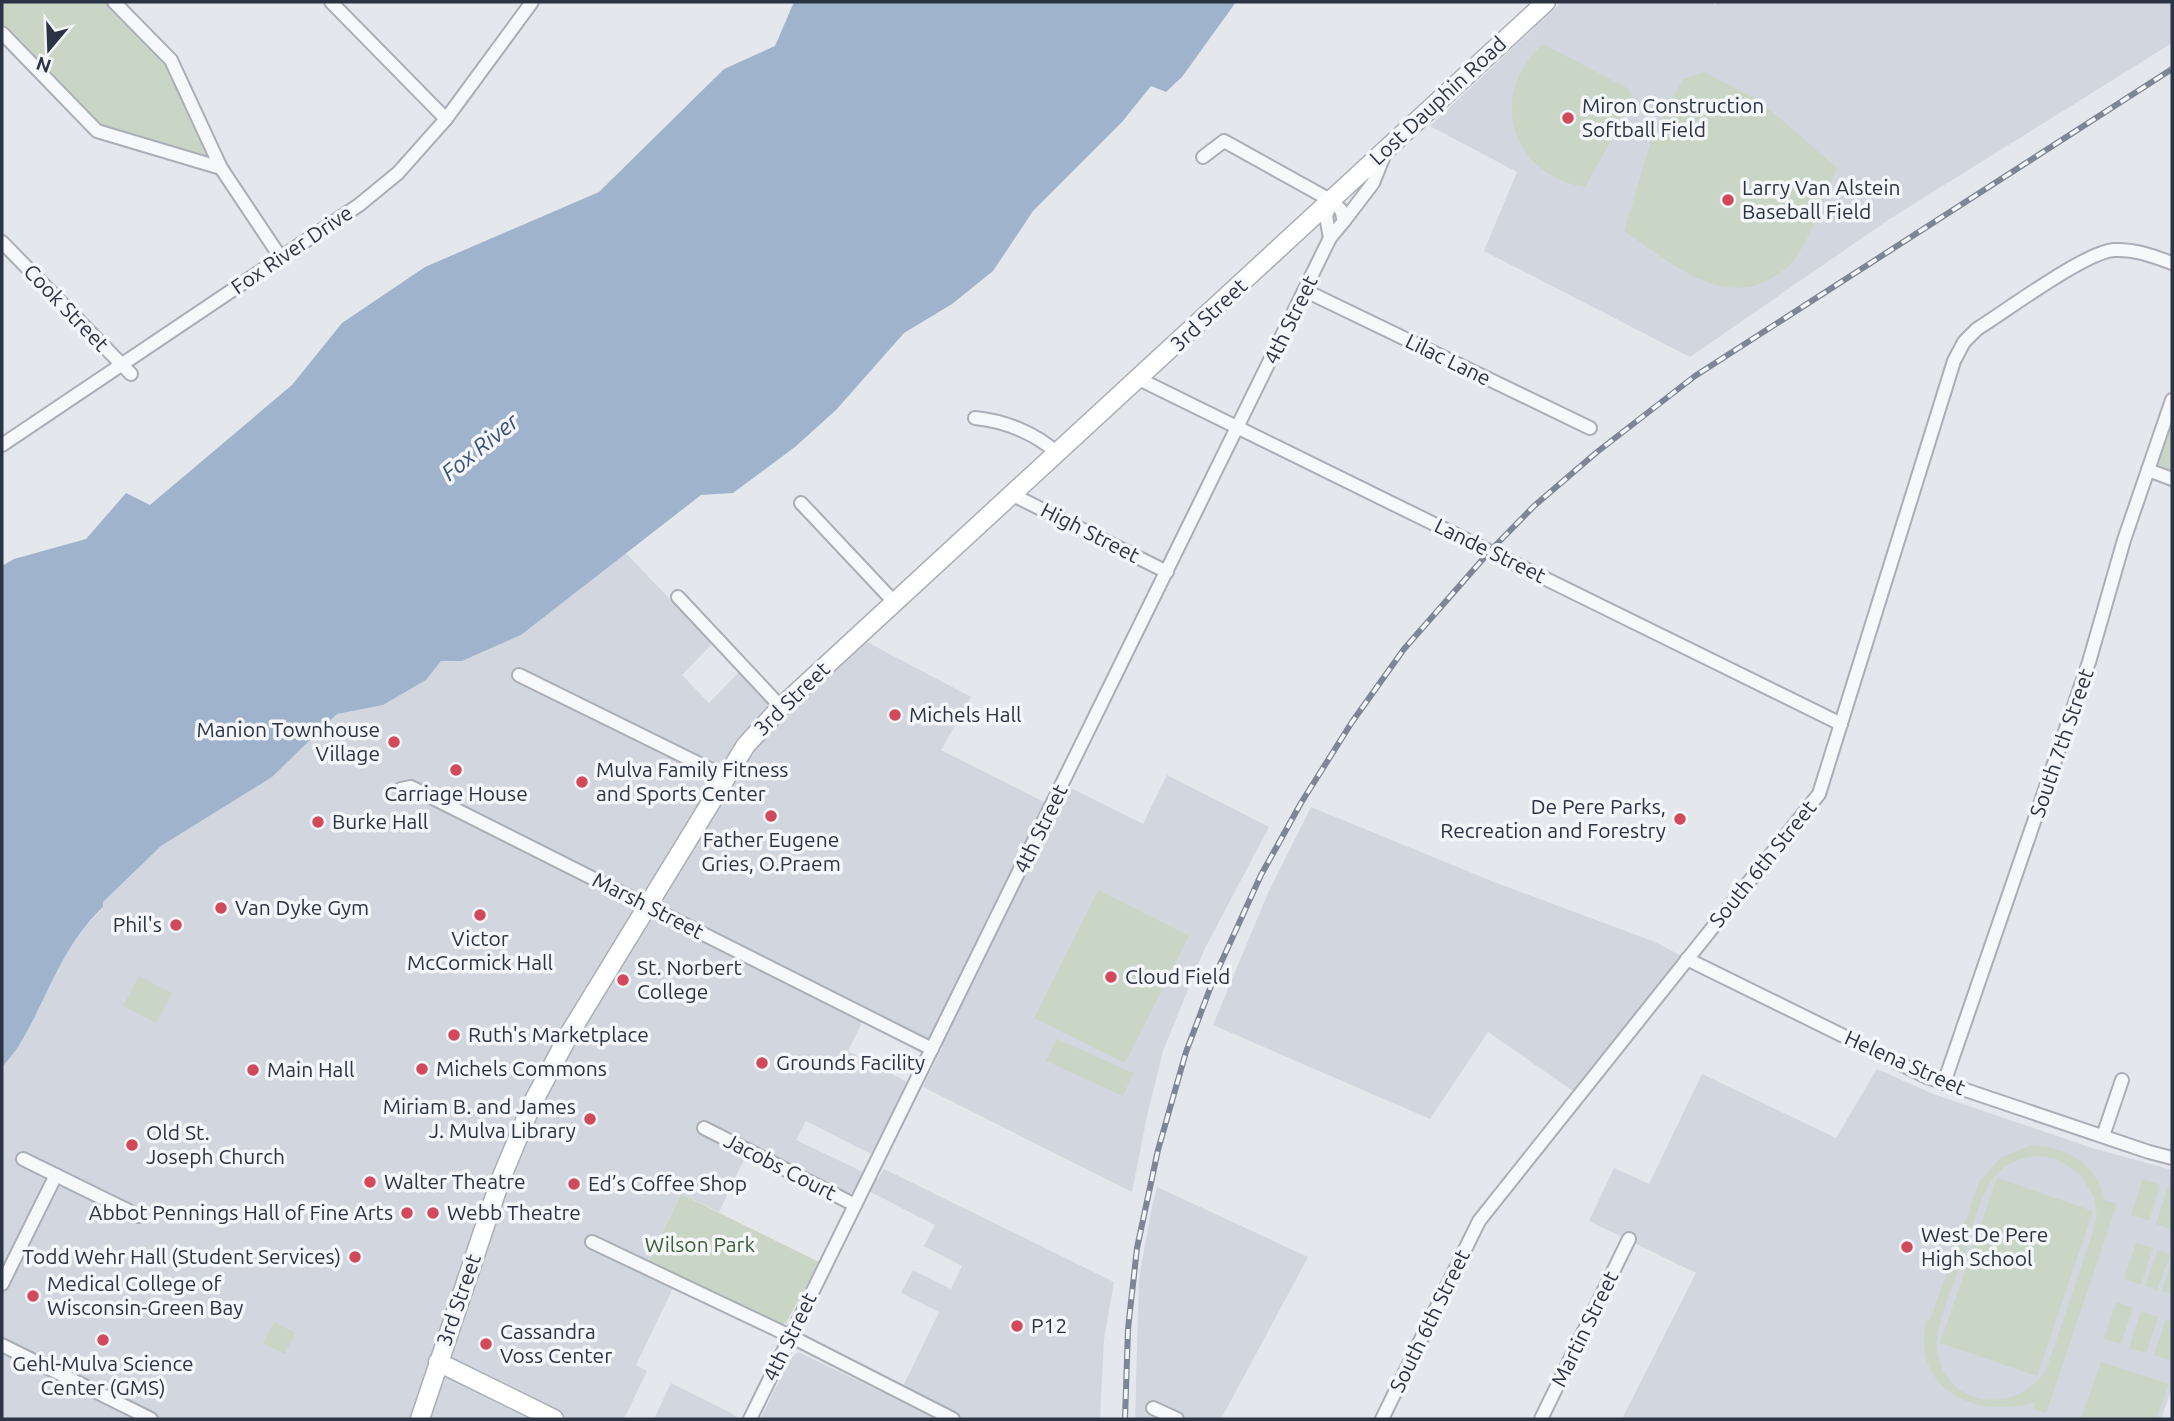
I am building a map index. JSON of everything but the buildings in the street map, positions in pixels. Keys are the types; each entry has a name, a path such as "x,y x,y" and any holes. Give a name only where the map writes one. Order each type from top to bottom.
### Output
{"main road":[{"name":"Lost Dauphin Road","path":"1332,201 1546,2"},
{"name":"3rd Street","path":"420,1419 500,1181 532,1104 571,1031 746,745 781,707 1332,201"},
{"path":"438,1362 554,1419"}],"street":[{"path":"114,2 171,60 221,168 281,258"},
{"path":"331,2 446,119"},
{"name":"Fox River Drive","path":"2,445 359,205 398,173 446,119 532,2"},
{"path":"2,33 97,131 221,168"},
{"path":"1203,157 1224,141 1332,201 1341,210 1344,221"},
{"name":"4th Street","path":"750,1419 1330,238 1373,183 1386,150"},
{"name":"4th Street","path":"1330,238 1326,216 1332,201"},
{"name":"Cook Street","path":"2,242 131,374"},
{"name":"South 6th Street","path":"1382,1419 1479,1221 1819,794 1954,361 1964,342 1977,329 2088,258 2111,250 2137,251 2172,262"},
{"name":"Lilac Lane","path":"1306,291 1590,428"},
{"name":"Lande Street","path":"1139,380 1841,724"},
{"name":"South 7th Street","path":"1944,1083 2089,662 2124,540 2172,400"},
{"path":"975,418 991,420 1039,437 1057,453"},
{"path":"2148,470 2172,479"},
{"name":"High Street","path":"1013,495 1167,572"},
{"path":"802,503 895,603"},
{"path":"678,597 781,707"},
{"path":"519,675 726,776"},
{"name":"Marsh Street","path":"401,789 411,787 932,1049"},
{"name":"Helena Street","path":"1687,959 1944,1083 2172,1158"},
{"path":"2103,1136 2122,1080"},
{"name":"Jacobs Court","path":"704,1128 855,1205"},
{"path":"23,1159 139,1216"},
{"path":"2,1284 56,1175"},
{"name":"Martin Street","path":"1541,1419 1629,1239"},
{"path":"592,1242 790,1336 953,1419"},
{"path":"2,1345 151,1419"},
{"path":"1153,1408 1177,1419"}],"shaded area":[{"path":"1562,2 1712,2 1715,5 1718,2 2172,2 2172,43 1888,220 1690,357 1484,251 1517,172 1430,126"},
{"name":"St. Norbert College","path":"626,553 712,644 682,675 709,703 739,672 782,716 865,641 971,697 941,750 1060,810 1071,788 1143,824 1167,775 1269,827 1204,950 1163,1051 1132,1192 923,1087 943,1046 868,1010 848,1051 907,1082 871,1154 806,1121 796,1140 878,1179 884,1169 1114,1282 1104,1339 1100,1419 760,1419 790,1359 798,1352 897,1399 939,1312 901,1293 913,1270 951,1289 962,1266 924,1246 935,1225 857,1185 847,1195 750,1147 719,1212 681,1194 642,1273 673,1288 636,1365 647,1371 624,1419 570,1419 547,1408 541,1419 2,1419 2,1068 23,1040 77,935 103,908 103,902 161,846 272,777 337,714 383,705 426,680 441,661 462,661 521,635"},
{"path":"1311,807 1494,882 1655,942 1687,959 1579,1095 1488,1032 1430,1119 1213,1025 1268,893"},
{"name":"West De Pere High School","path":"1877,1069 1933,1094 2092,1148 2172,1170 2172,1388 2161,1419 1622,1419 1696,1273 1589,1221 1614,1168 1649,1184 1702,1074 1836,1138"},
{"path":"1157,1187 1308,1257 1221,1419 1135,1419 1139,1279"},
{"path":"671,1383 731,1413 739,1419 654,1419"}],"green space":[{"path":"2,2 114,2 171,60 221,168 97,131 2,33"},
{"name":"Miron Construction Softball Field","path":"1543,44 1629,89 1633,101 1585,187 1560,180 1539,167 1524,150 1515,130 1512,108 1515,86 1525,64"},
{"name":"Larry Van Alstein Baseball Field","path":"1704,72 1760,101 1837,168 1813,227 1794,260 1768,280 1749,287 1711,283 1692,275 1624,231 1654,131 1683,79"},
{"path":"2172,400 2172,479 2148,470"},
{"name":"Cloud Field","path":"1098,890 1189,936 1125,1063 1034,1018"},
{"path":"139,976 172,993 156,1023 123,1006"},
{"path":"1057,1039 1133,1073 1123,1096 1046,1061"},
{"path":"2029,1146 2042,1146 2066,1153 2077,1159 2094,1176 2105,1200 2117,1204 2046,1413 2033,1409 2035,1402 2012,1407 1990,1407 1969,1402 1951,1393 1937,1380 1928,1363 1924,1343 1927,1319 1930,1320 1979,1182 2000,1158","holes":["2040,1156 2057,1159 2080,1174 2094,1197 2097,1215 2046,1370 2033,1385 2018,1394 2001,1399 1984,1399 1968,1394 1954,1384 1943,1370 1937,1351 1937,1340 1944,1309 1980,1203 1993,1179 2008,1165"]},
{"path":"1997,1178 2093,1211 2037,1376 1940,1343"},
{"path":"2143,1179 2160,1185 2149,1221 2131,1215"},
{"path":"2168,1187 2172,1189 2172,1230 2156,1224"},
{"name":"Wilson Park","path":"681,1194 819,1262 786,1323 780,1325 648,1262"},
{"path":"2136,1243 2153,1248 2141,1285 2124,1279"},
{"path":"2158,1250 2170,1255 2157,1290 2145,1286"},
{"path":"2172,1259 2172,1294 2162,1291"},
{"path":"2116,1302 2133,1308 2121,1344 2104,1339"},
{"path":"2141,1311 2158,1317 2146,1353 2129,1348"},
{"path":"2166,1319 2172,1321 2171,1361 2154,1355"},
{"path":"274,1322 295,1333 285,1354 263,1343"},
{"path":"2101,1362 2169,1384 2156,1419 2081,1419"}],"water":[{"name":"Fox River","path":"794,2 1236,2 1182,77 1166,92 1151,86 1122,122 1033,211 993,271 952,304 904,333 836,410 795,447 733,493 701,495 521,635 462,661 441,661 426,680 383,705 337,714 272,777 161,846 103,902 103,907 77,937 22,1041 2,1068 2,566 14,559 86,539 126,493 150,505 292,385 342,323 425,267 599,192 724,69 775,46"}],"railway":[{"path":"1125,1419 1128,1329 1137,1248 1158,1150 1186,1052 1214,978 1261,875 1301,803 1352,722 1404,649 1490,551 1534,506 1597,452 1695,376 2172,69"}],"place":[{"name":"Miron Construction Softball Field","path":"1568,118"},
{"name":"Larry Van Alstein Baseball Field","path":"1728,200"},
{"name":"Michels Hall","path":"895,715"},
{"name":"Manion Townhouse Village","path":"394,742"},
{"name":"Carriage House","path":"456,770"},
{"name":"Mulva Family Fitness and Sports Center","path":"582,782"},
{"name":"Father Eugene Gries, O.Praem","path":"771,816"},
{"name":"De Pere Parks, Recreation and Forestry","path":"1680,819"},
{"name":"Burke Hall","path":"318,822"},
{"name":"Van Dyke Gym","path":"221,908"},
{"name":"Victor McCormick Hall","path":"480,915"},
{"name":"Phil's","path":"176,925"},
{"name":"Cloud Field","path":"1111,977"},
{"name":"St. Norbert College","path":"623,980"},
{"name":"Ruth's Marketplace","path":"454,1035"},
{"name":"Grounds Facility","path":"762,1063"},
{"name":"Michels Commons","path":"422,1069"},
{"name":"Main Hall","path":"253,1070"},
{"name":"Miriam B. and James J. Mulva Library","path":"590,1119"},
{"name":"Old St. Joseph Church","path":"132,1145"},
{"name":"Walter Theatre","path":"370,1182"},
{"name":"Ed’s Coffee Shop","path":"574,1184"},
{"name":"Abbot Pennings Hall of Fine Arts","path":"407,1213"},
{"name":"Webb Theatre","path":"433,1213"},
{"name":"West De Pere High School","path":"1907,1247"},
{"name":"Todd Wehr Hall (Student Services)","path":"355,1257"},
{"name":"Medical College of Wisconsin-Green Bay","path":"33,1296"},
{"name":"P12","path":"1017,1326"},
{"name":"Gehl-Mulva Science Center (GMS)","path":"103,1340"},
{"name":"Cassandra Voss Center","path":"486,1344"}]}
